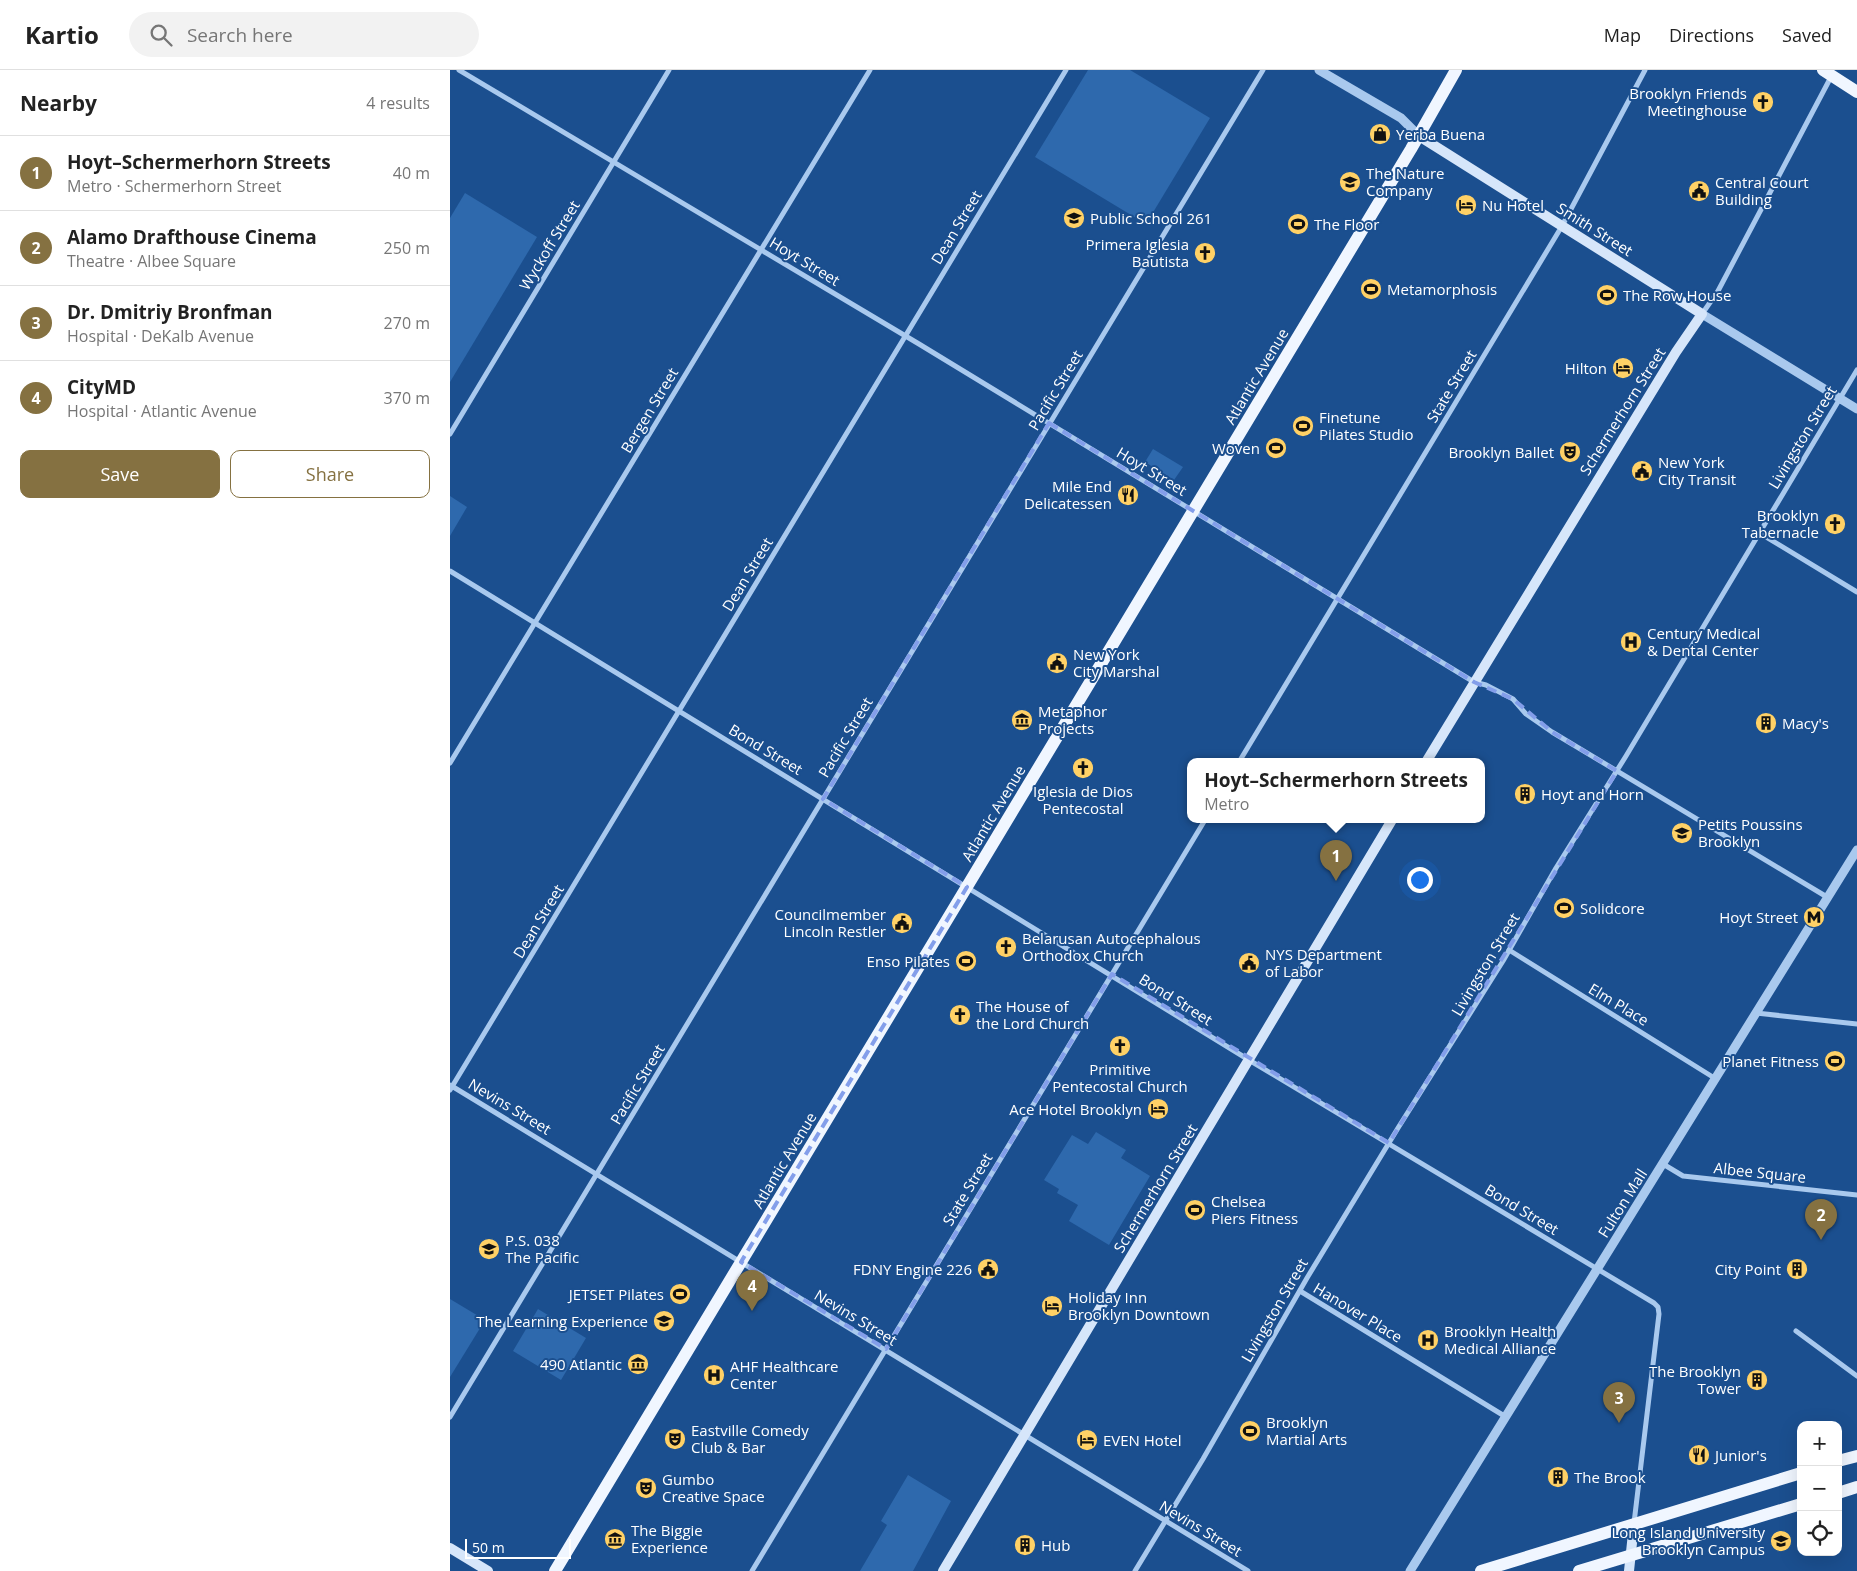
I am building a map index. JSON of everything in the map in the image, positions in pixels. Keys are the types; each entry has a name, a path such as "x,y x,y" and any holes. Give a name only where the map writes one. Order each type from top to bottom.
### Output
{"main road":[{"name":"Atlantic Avenue","path":"555,1571 1419,136 1456,70"},
{"path":"1829,72 1857,92"},
{"name":"Smith Street","path":"1419,136 1702,314"},
{"name":"Schermerhorn Street","path":"1428,758 1676,352 1702,314"},
{"name":"Schermerhorn Street","path":"943,1571 1390,823"},
{"path":"1842,1460 1857,1456"},
{"path":"1481,1571 1797,1474"},
{"path":"1842,1492 1857,1487"},
{"path":"1579,1571 1797,1505"},
{"path":"1629,1571 1634,1524"},
{"path":"450,1548 488,1571"}],"street":[{"name":"Hoyt Street","path":"460,70 905,336 1474,682 1486,685 1513,700 1526,714 1552,732 1827,897"},
{"path":"470,76 473,70"},
{"name":"Wyckoff Street","path":"450,434 669,70"},
{"name":"Bergen Street","path":"450,763 870,70"},
{"name":"Dean Street","path":"451,1087 1066,70"},
{"name":"Pacific Street","path":"450,1417 1263,70"},
{"name":"Smith Street","path":"1319,70 1401,118 1419,136"},
{"name":"State Street","path":"1241,758 1562,226 1645,70"},
{"name":"Schermerhorn Street","path":"1702,314 1718,291 1829,72"},
{"name":"Smith Street","path":"1702,314 1857,409"},
{"name":"Livingston Street","path":"1135,1571 1203,1459 1300,1291 1509,950 1561,860 1617,771 1758,532 1857,370"},
{"path":"1758,532 1857,592"},
{"name":"Bond Street","path":"450,571 534,624 1112,974 1249,1060 1598,1269 1658,1307 1634,1524"},
{"name":"State Street","path":"752,1571 1202,823"},
{"name":"Fulton Mall","path":"1410,1571 1856,853"},
{"name":"Elm Place","path":"1509,950 1716,1079"},
{"path":"1755,1013 1857,1024"},
{"name":"Nevins Street","path":"451,1087 886,1349 1023,1435 1248,1571"},
{"name":"Albee Square","path":"1663,1164 1683,1176 1857,1195"},
{"name":"Hanover Place","path":"1300,1291 1506,1417"},
{"path":"1796,1331 1857,1376"}],"highlighted area":[{"path":"1049,423 1474,682 1513,699 1552,732 1617,771 1389,1143 1112,974 886,1349 741,1262 967,887 823,799"}],"shaded area":[{"path":"1088,70 1130,70 1210,118 1146,224 1035,157"},
{"path":"465,193 537,237 450,382 450,218"},
{"path":"1153,449 1183,467 1174,480 1145,462"},
{"path":"450,496 467,507 450,536"},
{"path":"1096,1132 1126,1150 1121,1158 1150,1176 1109,1245 1069,1221 1078,1205 1057,1193 1059,1189 1044,1180 1072,1135 1088,1144"},
{"path":"450,1299 485,1320 450,1377"},
{"path":"538,1309 586,1338 561,1380 513,1351"},
{"path":"908,1475 951,1501 913,1571 860,1571 887,1525 881,1521"}],"place":[{"name":"Brooklyn Friends Meetinghouse","path":"1763,102"},
{"name":"Yerba Buena","path":"1380,134"},
{"name":"The Nature Company","path":"1350,182"},
{"name":"Central Court Building","path":"1699,191"},
{"name":"Nu Hotel","path":"1466,205"},
{"name":"Public School 261","path":"1074,218"},
{"name":"The Floor","path":"1298,224"},
{"name":"Primera Iglesia Bautista","path":"1205,253"},
{"name":"Metamorphosis","path":"1371,289"},
{"name":"The Row House","path":"1607,295"},
{"name":"Hilton","path":"1623,368"},
{"name":"Finetune Pilates Studio","path":"1303,426"},
{"name":"Woven","path":"1276,448"},
{"name":"Brooklyn Ballet","path":"1570,452"},
{"name":"New York City Transit","path":"1642,471"},
{"name":"Mile End Delicatessen","path":"1128,495"},
{"name":"Brooklyn Tabernacle","path":"1835,524"},
{"name":"Century Medical & Dental Center","path":"1631,642"},
{"name":"New York City Marshal","path":"1057,663"},
{"name":"Metaphor Projects","path":"1022,720"},
{"name":"Macy's","path":"1766,723"},
{"name":"Iglesia de Dios Pentecostal","path":"1083,768"},
{"name":"Hoyt and Horn","path":"1525,794"},
{"name":"Petits Poussins Brooklyn","path":"1682,833"},
{"name":"Hoyt–Schermerhorn Streets","path":"1336,881"},
{"name":"Solidcore","path":"1564,908"},
{"name":"Hoyt Street","path":"1814,917"},
{"name":"Councilmember Lincoln Restler","path":"902,923"},
{"name":"Belarusan Autocephalous Orthodox Church","path":"1006,947"},
{"name":"Enso Pilates","path":"966,961"},
{"name":"NYS Department of Labor","path":"1249,963"},
{"name":"The House of the Lord Church","path":"960,1015"},
{"name":"Primitive Pentecostal Church","path":"1120,1046"},
{"name":"Planet Fitness","path":"1835,1061"},
{"name":"Ace Hotel Brooklyn","path":"1158,1109"},
{"name":"Chelsea Piers Fitness","path":"1195,1210"},
{"name":"Alamo Drafthouse Cinema","path":"1821,1240"},
{"name":"P.S. 038 The Pacific","path":"489,1249"},
{"name":"FDNY Engine 226","path":"988,1269"},
{"name":"City Point","path":"1797,1269"},
{"name":"JETSET Pilates","path":"680,1294"},
{"name":"Holiday Inn Brooklyn Downtown","path":"1052,1306"},
{"name":"CityMD","path":"752,1311"},
{"name":"The Learning Experience","path":"664,1321"},
{"name":"Brooklyn Health Medical Alliance","path":"1428,1340"},
{"name":"490 Atlantic","path":"638,1364"},
{"name":"AHF Healthcare Center","path":"714,1375"},
{"name":"The Brooklyn Tower","path":"1757,1380"},
{"name":"Dr. Dmitriy Bronfman","path":"1619,1423"},
{"name":"Brooklyn Martial Arts","path":"1250,1431"},
{"name":"Eastville Comedy Club & Bar","path":"675,1439"},
{"name":"EVEN Hotel","path":"1087,1440"},
{"name":"Junior's","path":"1699,1455"},
{"name":"The Brook","path":"1558,1477"},
{"name":"Gumbo Creative Space","path":"646,1488"},
{"name":"The Biggie Experience","path":"615,1539"},
{"name":"Long Island University Brooklyn Campus","path":"1781,1541"},
{"name":"Hub","path":"1025,1545"}]}
